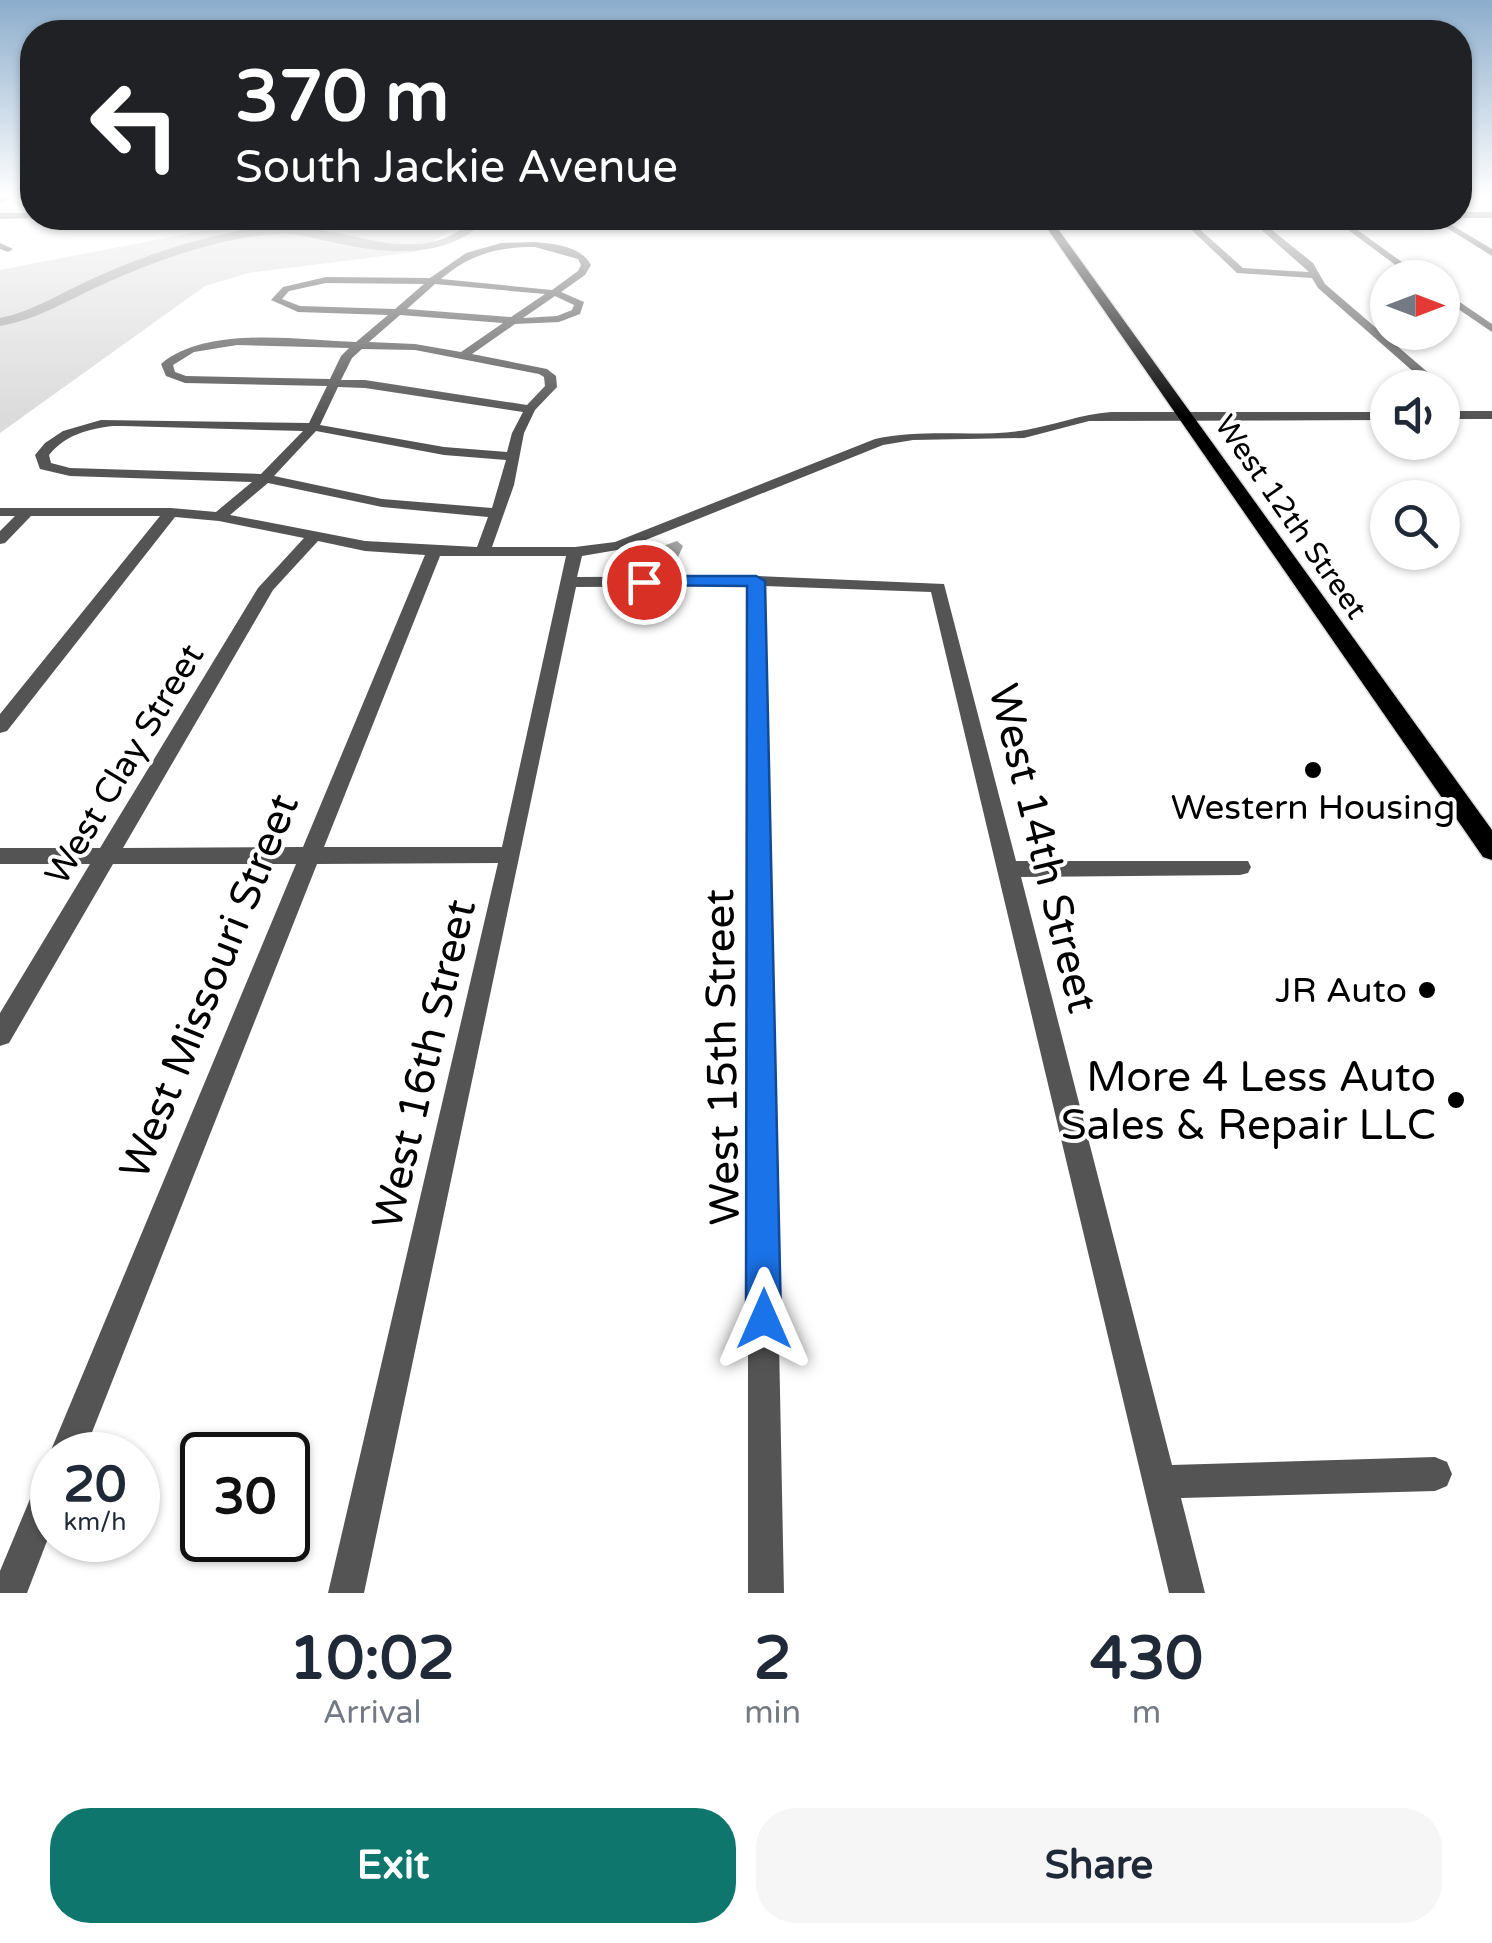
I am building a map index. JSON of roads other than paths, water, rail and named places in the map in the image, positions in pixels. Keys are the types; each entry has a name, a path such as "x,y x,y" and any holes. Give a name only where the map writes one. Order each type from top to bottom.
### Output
{"main road":[{"name":"West 12th Street","path":"1081,268 1492,850"}],"street":[{"path":"219,517 265,478 313,427 342,362 448,268"},
{"path":"465,354 584,268"},
{"path":"1237,268 1316,275"},
{"path":"1309,268 1320,286 1420,370"},
{"path":"326,280 433,282 554,292 577,298 580,304 576,312 553,320 514,321 402,311 292,308 276,300 280,293 302,283 326,280"},
{"path":"1460,307 1492,329"},
{"path":"483,552 530,409 552,383 539,368 465,354 361,344 228,342 198,346 171,359 167,371 185,379 382,386 530,409"},
{"path":"1460,404 1473,415"},
{"path":"1460,415 1492,415"},
{"path":"0,512 171,512 219,517 366,546 434,552 575,552 618,546 898,438 1024,434 1089,417 1370,416"},
{"path":"497,514 382,502 265,478 70,472 49,468 41,460 58,438 100,424 313,427 444,451 512,456"},
{"path":"0,540 28,512"},
{"path":"0,727 171,512"},
{"name":"West Clay Street","path":"0,1035 266,588 316,536"},
{"name":"West Missouri Street","path":"75,1432 434,552"},
{"name":"West 16th Street","path":"346,1593 575,552"},
{"path":"568,582 756,581"},
{"name":"West 14th Street","path":"756,581 938,588 1187,1593"},
{"name":"West 15th Street","path":"756,581 766,1593"},
{"path":"0,856 511,855"},
{"path":"1008,869 1240,867"},
{"path":"1160,1482 1436,1474"},
{"path":"9,1593 30,1541"}],"waterway":[{"path":"0,322 41,311 130,268"}],"place":[{"name":"Western Housing","path":"1313,770"},
{"name":"JR Auto","path":"1427,990"},
{"name":"More 4 Less Auto Sales & Repair LLC","path":"1456,1100"}]}
